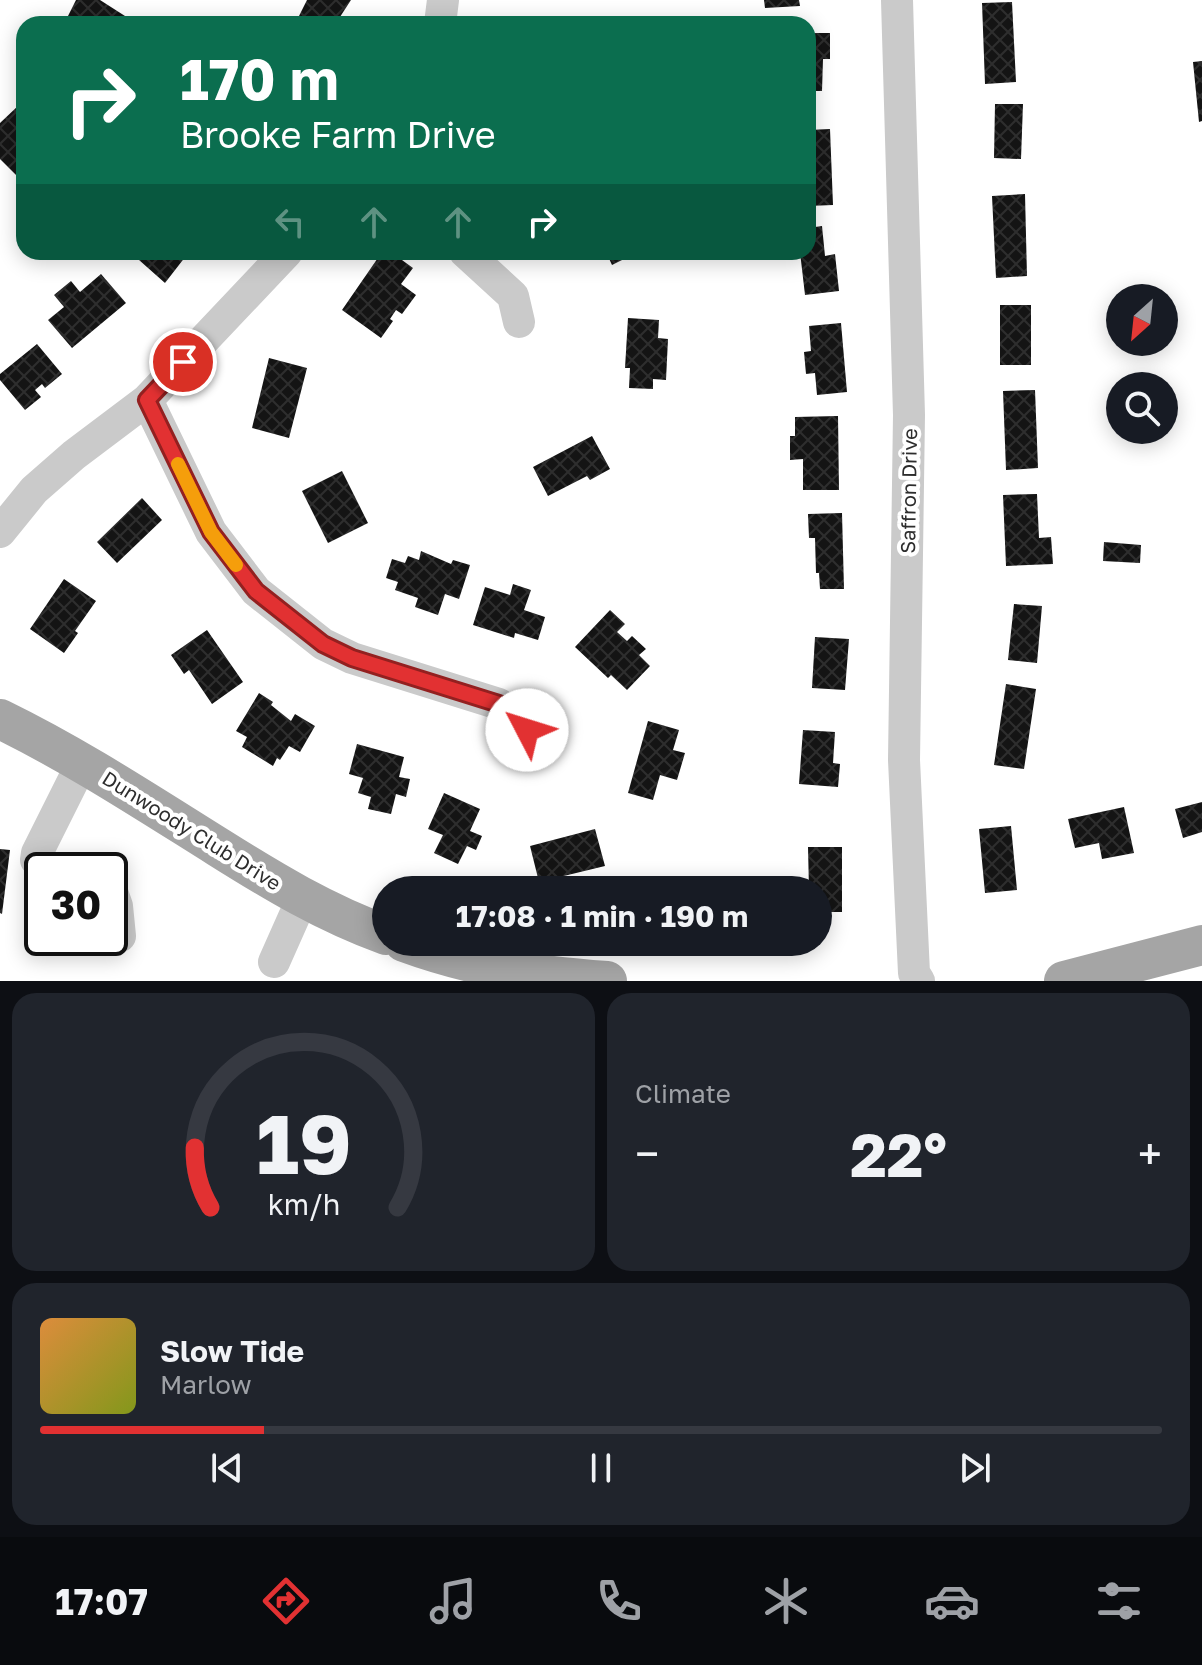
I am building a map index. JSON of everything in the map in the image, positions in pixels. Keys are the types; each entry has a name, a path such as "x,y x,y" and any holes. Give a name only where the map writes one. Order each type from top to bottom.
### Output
{"main road":[{"name":"Dunwoody Club Drive","path":"0,719 82,763 302,899 372,930"},
{"path":"1064,981 1202,945"},
{"path":"444,956 528,975 607,981"}],"street":[{"name":"Saffron Drive","path":"897,0 909,415 904,760 914,973 919,981"},
{"path":"0,532 34,490 74,455 147,400 279,260"},
{"path":"474,260 513,296 519,322"},
{"path":"147,400 211,532 256,591 323,644 352,658 499,704 527,730"},
{"path":"38,852 82,763"},
{"path":"274,962 302,899"}],"building":[{"path":"76,0 100,0 125,16 68,16"},
{"path":"307,0 351,0 341,16 299,16"},
{"path":"764,0 799,0 800,6 765,8"},
{"path":"1012,2 1016,82 985,84 982,3"},
{"path":"816,33 830,33 830,59 823,59 822,91 816,91"},
{"path":"1202,61 1202,121 1199,122 1193,62"},
{"path":"995,104 1023,104 1021,159 994,158"},
{"path":"16,108 16,175 0,159 0,123"},
{"path":"830,129 833,205 816,206 816,130"},
{"path":"1025,194 1027,276 996,278 992,196"},
{"path":"822,226 825,256 835,254 839,291 805,295 801,260 816,260 816,227"},
{"path":"139,260 183,260 165,283"},
{"path":"376,260 402,260 413,268 401,284 416,295 402,314 396,310 390,319 393,321 381,338 342,310"},
{"path":"101,274 126,303 72,348 48,320 64,307 54,295 71,281 80,292"},
{"path":"1000,305 1031,305 1031,365 1000,365"},
{"path":"628,318 659,320 658,338 668,339 666,380 653,379 653,389 629,388 630,368 625,368"},
{"path":"841,323 847,392 817,395 815,373 806,374 804,352 811,351 809,326"},
{"path":"37,344 62,374 45,388 42,384 35,390 41,397 25,410 0,380 0,374"},
{"path":"269,358 307,368 289,438 252,428"},
{"path":"1035,390 1038,468 1006,470 1003,391"},
{"path":"838,416 839,490 803,490 803,459 790,460 790,436 795,436 795,417"},
{"path":"592,436 610,469 590,480 587,476 548,496 533,467"},
{"path":"342,471 368,523 328,543 302,491"},
{"path":"1037,494 1039,538 1051,537 1053,564 1006,566 1003,495"},
{"path":"142,498 162,520 117,563 97,542"},
{"path":"842,513 844,589 820,589 819,573 816,573 815,538 809,538 808,514"},
{"path":"1104,542 1141,545 1140,563 1103,561"},
{"path":"421,551 451,564 453,560 470,565 459,599 445,594 438,615 415,607 418,598 395,590 398,582 386,578 392,559 405,563 408,556 419,560"},
{"path":"64,579 96,601 64,653 30,629"},
{"path":"513,584 531,590 524,610 545,617 538,640 515,633 514,638 473,625 485,587 510,595"},
{"path":"1014,604 1042,606 1037,663 1008,660"},
{"path":"610,610 625,624 617,632 627,641 632,636 646,649 639,655 650,666 627,690 611,675 608,678 575,647"},
{"path":"207,630 243,682 212,704 189,670 184,674 171,655"},
{"path":"815,637 849,639 845,690 812,688"},
{"path":"1006,684 1036,689 1024,769 994,765"},
{"path":"259,693 273,702 271,705 291,721 295,714 315,726 300,752 289,746 273,766 242,747 247,737 236,731"},
{"path":"648,721 679,730 673,750 685,753 677,780 660,775 653,800 628,793"},
{"path":"803,730 835,732 833,763 840,764 838,787 799,784"},
{"path":"357,744 404,757 399,777 410,779 406,797 396,794 391,814 368,809 371,797 358,793 363,778 349,774"},
{"path":"444,793 480,809 470,831 482,836 476,850 467,846 458,864 434,853 443,835 428,829"},
{"path":"1202,802 1202,832 1183,838 1175,809"},
{"path":"1124,807 1134,853 1102,859 1099,843 1075,848 1068,819"},
{"path":"1011,826 1017,890 985,893 979,829"},
{"path":"595,829 605,866 564,876 538,876 530,846"},
{"path":"808,847 842,847 842,912 832,912 832,876 809,876"},
{"path":"0,849 10,850 2,914 0,913"}],"slow traffic":[{"path":"178,464 211,532 236,565"}],"route":[{"path":"183,362 147,400 211,532 256,591 323,644 352,658 499,704 527,730"}]}
